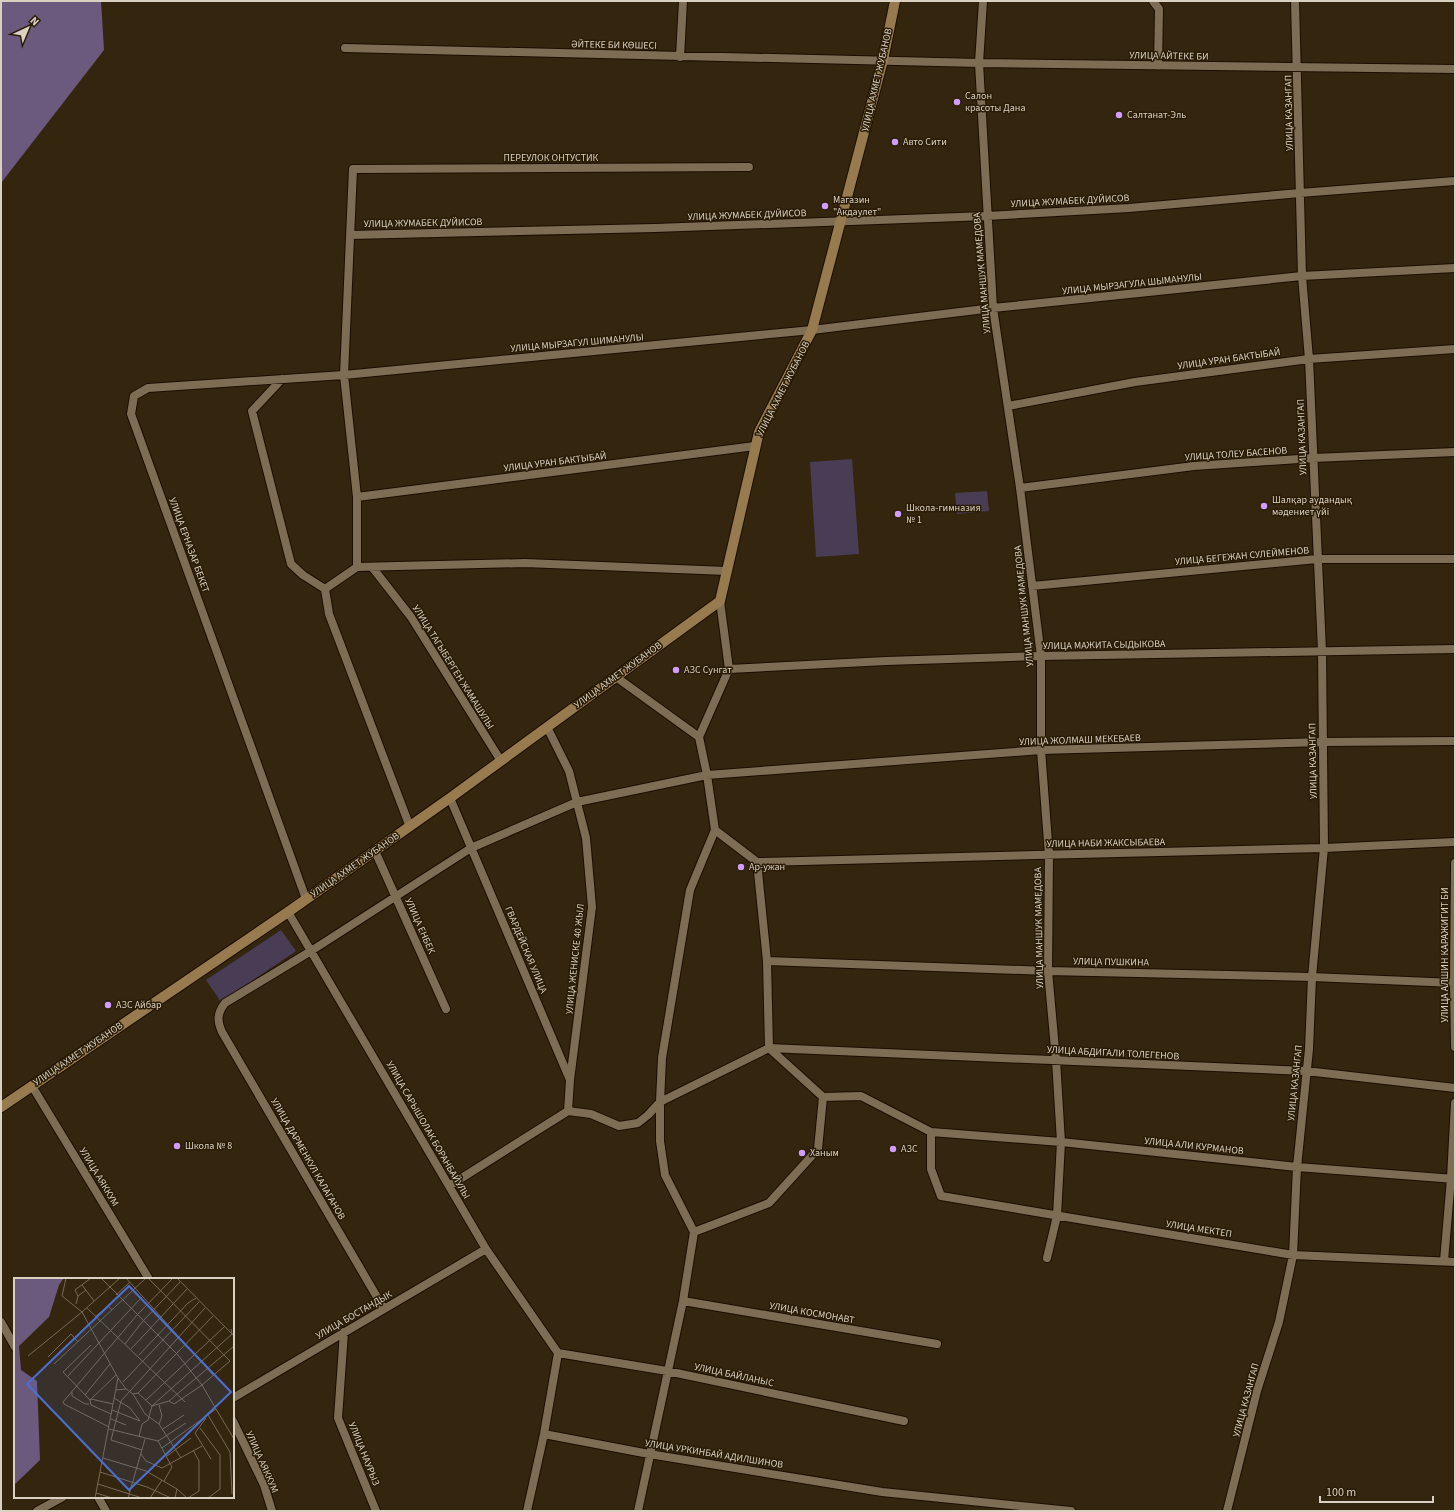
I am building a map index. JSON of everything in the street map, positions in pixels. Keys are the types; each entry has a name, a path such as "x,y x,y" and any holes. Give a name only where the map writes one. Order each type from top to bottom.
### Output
{"main road":[{"name":"УЛИЦА АХМЕТ ЖУБАНОВ","path":"1,1107 288,912 410,827 720,601 759,432 812,330 883,60 895,1"}],"street":[{"path":"680,56 683,1"},
{"name":"УЛИЦА МАНШУК МАМЕДОВА","path":"983,1 980,63 993,308 1020,488 1041,656 1041,750 1049,855 1048,971 1056,1060 1061,1142 1057,1216 1047,1258"},
{"path":"1153,1 1159,9 1158,66"},
{"name":"УЛИЦА КАЗАНГАП","path":"1227,1511 1257,1391 1279,1322 1293,1255 1297,1167 1309,1049 1312,978 1324,848 1322,651 1309,359 1302,276 1298,68 1295,1"},
{"name":"ӘЙТЕКЕ БИ КӨШЕСІ","path":"345,48 883,60"},
{"name":"УЛИЦА АЙТЕКЕ БИ","path":"883,60 1158,66 1455,69"},
{"name":"ПЕРЕУЛОК ОНТУСТИК","path":"350,234 353,169 749,167"},
{"name":"УЛИЦА ЖУМАБЕК ДУЙИСОВ","path":"350,234 656,228 987,216 1129,208 1300,192 1455,180"},
{"path":"350,234 344,375 357,497 357,567"},
{"name":"УЛИЦА МЫРЗАГУЛА ШЫМАНУЛЫ","path":"812,330 993,308 1302,276 1455,268"},
{"name":"УЛИЦА МЫРЗАГУЛ ШИМАНУЛЫ","path":"344,375 812,330"},
{"name":"УЛИЦА УРАН БАКТЫБАЙ","path":"1008,406 1135,382 1309,359 1455,349"},
{"name":"УЛИЦА ЕРНАЗАР БЕКЕТ","path":"306,899 131,414 134,396 148,388 344,375"},
{"path":"282,379 252,411 291,564 303,575 325,589 329,614 410,827"},
{"name":"УЛИЦА УРАН БАКТЫБАЙ","path":"357,497 756,446"},
{"name":"УЛИЦА ТОЛЕУ БАСЕНОВ","path":"1020,488 1194,466 1313,458 1455,452"},
{"name":"УЛИЦА БЕГЕЖАН СУЛЕЙМЕНОВ","path":"1032,586 1317,559 1455,559"},
{"path":"325,589 357,567 525,564 727,571"},
{"name":"УЛИЦА ТАГЫБЕРГЕН ЖАМАШУЛЫ","path":"372,567 411,617 500,762"},
{"path":"638,1511 683,1301 694,1232 665,1175 660,1141 660,1102 662,1058 690,890 715,830 707,775 699,737 729,669 720,601"},
{"name":"УЛИЦА МАЖИТА СЫДЫКОВА","path":"729,669 886,661 1041,656 1455,649"},
{"path":"616,677 699,737"},
{"name":"УЛИЦА ЖЕНИСКЕ 40 ЖЫЛ","path":"547,728 569,771 577,802 586,838 592,907 570,1080"},
{"name":"УЛИЦА ЖОЛМАШ МЕКЕБАЕВ","path":"218,1017 220,1010 225,1003 311,951 471,848 577,802 707,775 1041,750 1323,742 1455,741"},
{"name":"ГВАРДЕЙСКАЯ УЛИЦА","path":"450,798 570,1080 568,1111"},
{"path":"715,830 757,862 767,961 769,1048 823,1097 861,1096 931,1132"},
{"name":"УЛИЦА НАБИ ЖАКСЫБАЕВА","path":"757,862 1324,848 1455,842"},
{"name":"УЛИЦА ЕНБЕК","path":"375,851 446,1008"},
{"name":"УЛИЦА АЛШИН КАРАЖИГИТ БИ","path":"1455,863 1455,1047"},
{"name":"УЛИЦА САРЫШОЛАК БОРАНБАЙУЛЫ","path":"288,912 486,1249 558,1353"},
{"name":"УЛИЦА ПУШКИНА","path":"767,961 1048,971 1312,978 1454,984"},
{"name":"УЛИЦА ДАРМЕНКУЛ КАЛАГАНОВ","path":"218,1017 222,1032 384,1309"},
{"path":"449,1186 568,1111 591,1114 619,1126 638,1123 660,1102 769,1048"},
{"name":"УЛИЦА АБДИГАЛИ ТОЛЕГЕНОВ","path":"769,1048 1306,1071 1455,1088"},
{"name":"УЛИЦА АЯККУМ","path":"32,1086 148,1278"},
{"path":"694,1232 769,1203 818,1149 823,1097"},
{"path":"1444,1261 1453,1178 1455,1103"},
{"name":"УЛИЦА АЛИ КУРМАНОВ","path":"931,1132 1061,1142 1297,1167 1453,1178"},
{"name":"УЛИЦА МЕКТЕП","path":"931,1132 932,1169 941,1196 1293,1255 1455,1262"},
{"name":"УЛИЦА БОСТАНДЫК","path":"234,1397 486,1249"},
{"name":"УЛИЦА КОСМОНАВТ","path":"683,1301 937,1344"},
{"path":"1,1322 14,1345"},
{"name":"УЛИЦА НАУРЫЗ","path":"344,1332 338,1418 376,1511"},
{"path":"527,1511 544,1434 558,1353"},
{"name":"УЛИЦА БАЙЛАНЫС","path":"558,1353 667,1371 904,1421"},
{"name":"УЛИЦА АЯККУМ","path":"234,1423 264,1485 272,1511"},
{"name":"УЛИЦА УРКИНБАЙ АДИЛШИНОВ","path":"544,1434 650,1454 882,1492 1071,1511"},
{"path":"37,1511 61,1498"},
{"path":"99,1498 106,1511"}],"shaded area":[{"path":"1,1 101,1 104,50 1,183"},
{"path":"852,459 859,554 816,557 810,462"},
{"path":"987,491 989,511 957,514 955,493"},
{"path":"281,930 296,951 221,1002 206,980"}],"place":[{"name":"Салон красоты Дана","path":"957,102"},
{"name":"Салтанат-Эль","path":"1119,115"},
{"name":"Авто Сити","path":"895,142"},
{"name":"Магазин \"Акдаулет\"","path":"825,206"},
{"name":"Шалқар аудандық мәдениет үйі","path":"1264,506"},
{"name":"Школа-гимназия № 1","path":"898,514"},
{"name":"АЗС Сунгат","path":"676,670"},
{"name":"Ар-ужан","path":"741,867"},
{"name":"АЗС Айбар","path":"108,1005"},
{"name":"Школа № 8","path":"177,1146"},
{"name":"АЗС","path":"893,1149"},
{"name":"Ханым","path":"802,1153"}]}
